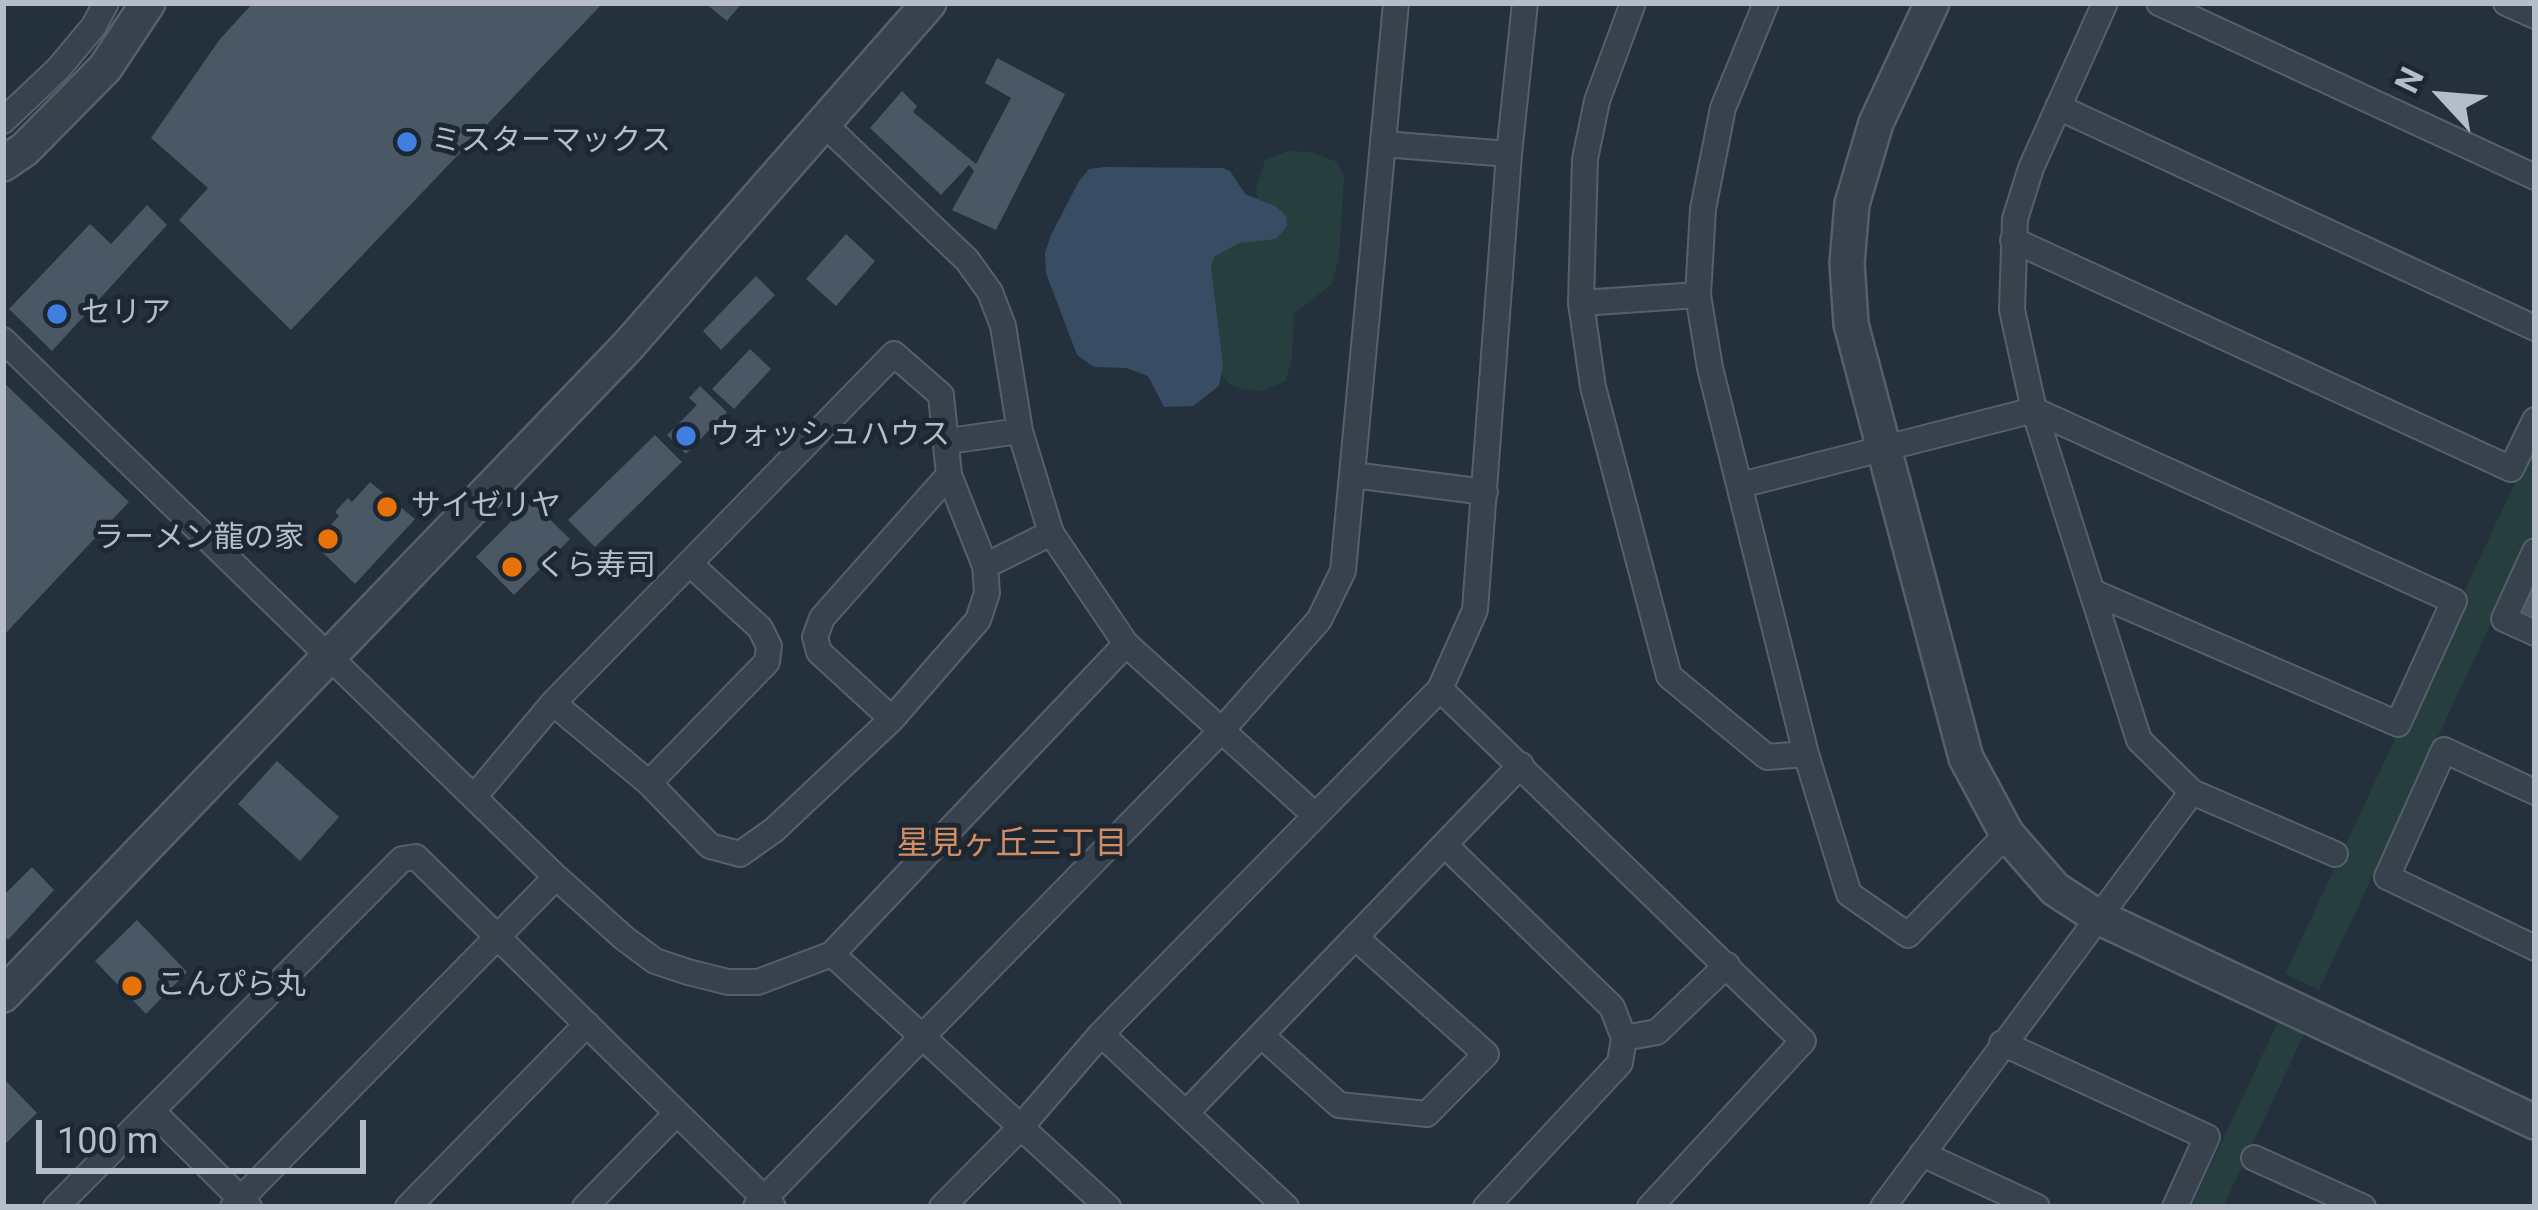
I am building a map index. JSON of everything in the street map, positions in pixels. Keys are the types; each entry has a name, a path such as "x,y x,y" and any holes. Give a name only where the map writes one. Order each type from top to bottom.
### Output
{"street":[{"path":"3,121 58,69 94,26 106,3"},
{"path":"3,164 25,149 105,68 148,3"},
{"path":"3,995 627,347 929,3"},
{"path":"56,1207 402,859 416,857 764,1204 1222,730 1319,620 1343,571 1396,3"},
{"path":"942,1207 1019,1129 1101,1034 1440,689 1475,610 1525,3"},
{"path":"1633,3 1597,101 1585,159 1581,303 1593,388 1669,676 1767,757 1806,754"},
{"path":"1766,3 1723,108 1703,209 1698,295 1710,368 1806,754 1849,894 1908,934 2007,834"},
{"path":"1932,3 1876,123 1852,204 1847,263 1851,324 1966,758 2007,834 2055,890 2098,917 2535,1122"},
{"path":"2105,3 2031,168 2015,219 2012,310 2034,410 2139,740 2192,792 2335,854"},
{"path":"2159,3 2535,177"},
{"path":"2506,3 2535,16"},
{"path":"2057,107 2535,328"},
{"path":"825,125 967,260 989,292 1004,326 1020,431 1051,533 1126,644 1315,815"},
{"path":"1383,144 1509,154"},
{"path":"2013,240 2510,469 2535,420"},
{"path":"1581,303 1698,295"},
{"path":"3,340 556,877 655,961 688,972 728,982 758,982 832,954 1126,644"},
{"path":"474,797 553,704 894,354 941,395 949,476 985,566 987,593 977,620 892,718 774,830 740,854 710,846 649,783 553,704"},
{"path":"1741,485 2034,410 2454,601 2398,724 2093,592"},
{"path":"948,441 1020,431"},
{"path":"1353,475 1485,492"},
{"path":"892,718 819,652 815,637 822,618 949,476"},
{"path":"985,566 1051,533"},
{"path":"2535,551 2504,619 2535,633"},
{"path":"649,783 767,662 769,646 760,628 691,565"},
{"path":"1440,689 1804,1041 1650,1207"},
{"path":"2535,793 2444,750 2387,877 2535,948"},
{"path":"1186,1114 1521,765"},
{"path":"1883,1207 2192,792"},
{"path":"1445,844 1612,1007 1624,1038 1620,1063 1486,1207"},
{"path":"152,1111 241,1204 556,877"},
{"path":"1261,1035 1339,1105 1427,1114 1486,1054 1355,937"},
{"path":"832,954 1108,1207"},
{"path":"1624,1038 1657,1031 1727,965"},
{"path":"408,1207 586,1024"},
{"path":"1101,1034 1286,1207"},
{"path":"2002,1043 2207,1137 2175,1207"},
{"path":"585,1207 677,1113"},
{"path":"1922,1154 2037,1207"},
{"path":"2254,1158 2362,1207"}],"green space":[{"path":"1288,151 1312,152 1337,162 1344,177 1339,257 1332,284 1294,314 1286,381 1263,391 1242,389 1215,369 1203,289 1215,246 1261,224 1256,188 1265,160"},
{"path":"2535,440 2535,530 2319,990 2285,974"},
{"path":"2278,1022 2304,1034 2223,1207 2191,1207"}],"water":[{"path":"1223,168 1245,194 1277,207 1286,216 1287,226 1276,239 1239,243 1214,257 1211,267 1223,365 1219,386 1193,406 1164,407 1148,376 1126,368 1094,367 1077,355 1046,273 1045,253 1051,235 1079,181 1089,169"}],"building":[{"path":"253,3 603,3 291,330 179,220 208,188 151,138 220,39"},
{"path":"705,3 742,3 727,21"},
{"path":"997,58 1065,94 996,230 952,210 974,171 969,165 941,195 870,128 902,91 917,106 913,112 976,164 1011,98 985,83"},
{"path":"147,205 167,225 52,351 9,309 90,224 111,244"},
{"path":"846,234 875,261 836,306 806,279"},
{"path":"756,276 775,295 721,350 703,331"},
{"path":"750,349 771,369 734,409 712,389"},
{"path":"3,382 129,502 3,636"},
{"path":"700,386 727,412 686,454 667,435 697,405 689,398"},
{"path":"655,435 682,462 595,547 568,520"},
{"path":"370,482 415,519 355,584 314,544 339,516 335,512"},
{"path":"531,501 570,539 514,595 476,557"},
{"path":"2535,571 2535,618 2517,611"},
{"path":"277,761 339,817 300,861 238,804"},
{"path":"32,867 54,890 8,940 3,935 3,896"},
{"path":"137,920 187,972 146,1014 95,961"},
{"path":"3,1078 37,1113 3,1146"}],"place":[{"name":"ミスターマックス","path":"407,142"},
{"name":"セリア","path":"57,314"},
{"name":"ウォッシュハウス","path":"686,436"},
{"name":"サイゼリヤ","path":"387,507"},
{"name":"ラーメン龍の家","path":"328,539"},
{"name":"くら寿司","path":"512,567"},
{"name":"こんぴら丸","path":"132,986"}],"district":[{"name":"星見ヶ丘三丁目","path":"1012,846"}]}
